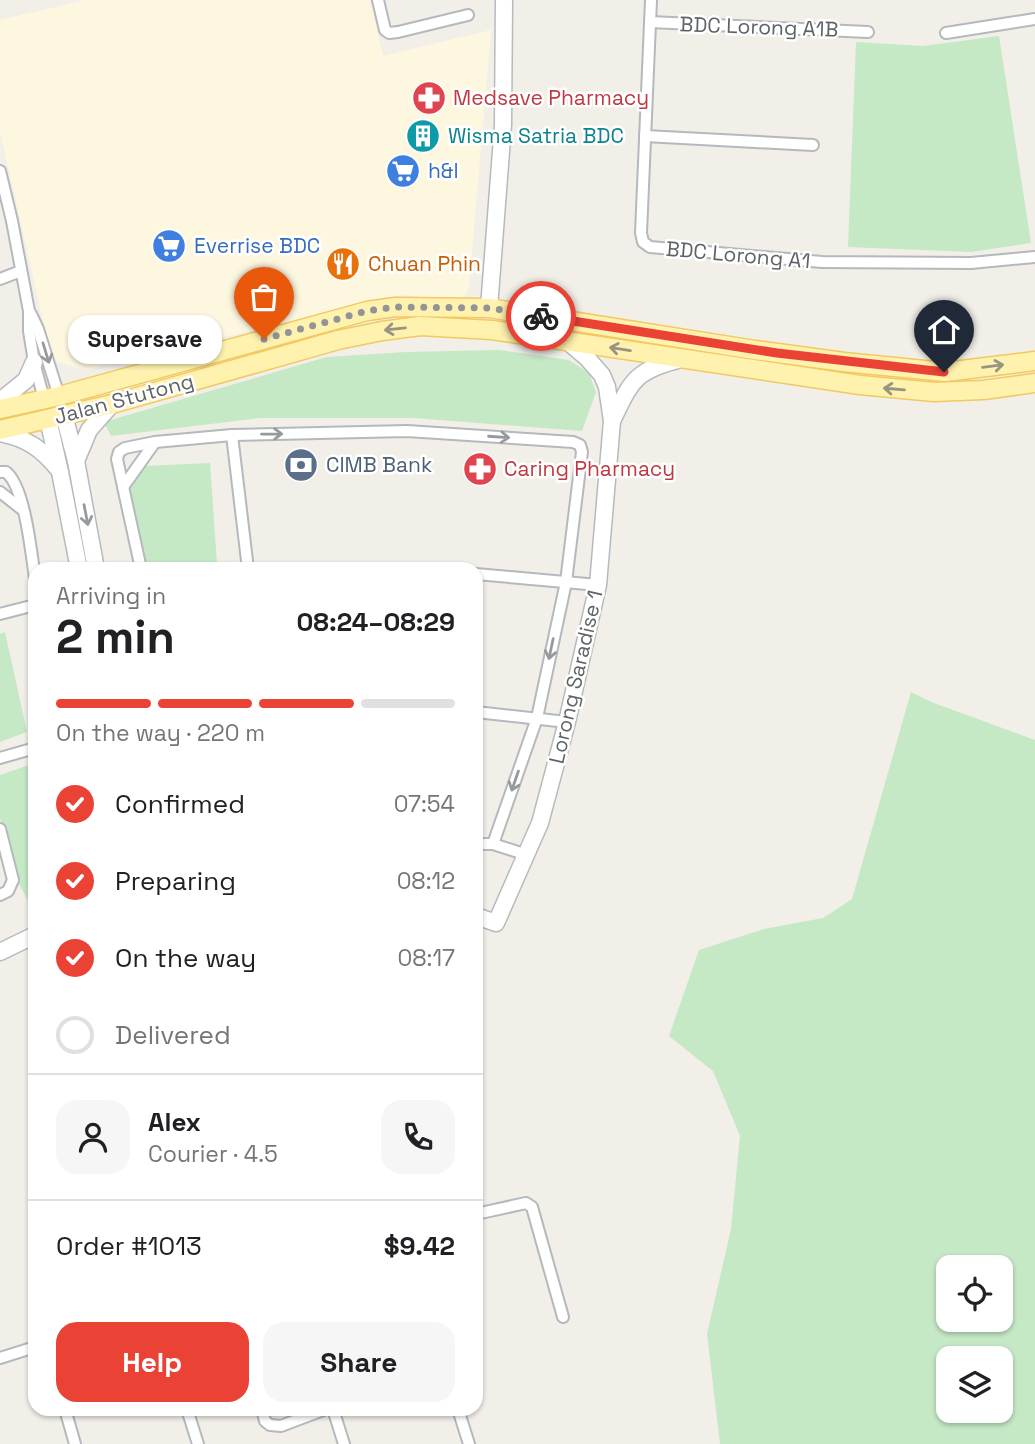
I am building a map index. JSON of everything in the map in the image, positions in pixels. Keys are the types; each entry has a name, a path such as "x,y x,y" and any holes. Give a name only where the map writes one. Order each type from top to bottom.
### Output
{"main road":[{"name":"Jalan Stutong","path":"0,409 52,398 367,311 395,307 489,308 755,350 944,372 1035,361"},
{"path":"489,308 492,330"},
{"name":"Jalan Stutong","path":"0,431 112,404 338,340 420,326 492,330 860,385 934,392 983,390 1035,383"},
{"path":"52,398 56,417"}],"street":[{"path":"378,0 385,30 389,33 468,15"},
{"path":"489,308 503,125 504,0"},
{"name":"BDC Lorong A1","path":"652,0 641,233 643,242 650,247 821,262 971,263 1035,257"},
{"path":"946,33 1035,19"},
{"name":"BDC Lorong A1B","path":"650,23 868,32"},
{"path":"646,136 813,145"},
{"path":"0,171 29,311 34,362 52,398"},
{"path":"0,279 21,271"},
{"path":"29,311 38,329 52,398"},
{"path":"566,340 602,375 607,387 612,421"},
{"path":"612,421 633,383 645,371 657,365 683,359"},
{"path":"0,401 26,380 34,362"},
{"path":"76,461 89,430 112,404"},
{"path":"56,417 76,461 95,562"},
{"path":"56,417 60,472 78,562"},
{"name":"Lorong Saradise 1","path":"483,918 496,923 527,855 540,823 567,722 598,585 612,421"},
{"path":"0,431 40,449 60,472"},
{"path":"139,562 117,459 119,452 125,448 155,442 232,435 407,431 580,445 582,452 566,582 537,718 493,844"},
{"path":"232,435 247,562"},
{"path":"123,487 155,442"},
{"path":"0,472 6,472 15,482 32,562"},
{"path":"0,492 23,510"},
{"path":"483,575 598,585"},
{"path":"0,614 28,607"},
{"path":"483,713 567,722"},
{"path":"0,758 28,750"},
{"path":"0,829 13,880 8,891 0,895"},
{"path":"483,844 493,844 527,855"},
{"path":"0,952 28,938"},
{"path":"483,1212 526,1203 532,1207 564,1317"},
{"path":"0,1358 28,1350"},
{"path":"67,1416 75,1444"},
{"path":"189,1416 198,1444"},
{"path":"264,1416 265,1421 281,1426 307,1416"},
{"path":"334,1416 344,1444"},
{"path":"460,1416 469,1444"}],"shaded area":[{"path":"85,0 370,0 383,56 491,30 469,288 461,301 401,295 86,370 52,360 0,131 0,20"}],"green space":[{"path":"999,36 1031,243 971,252 848,247 856,42 923,46"},
{"path":"499,350 569,360 589,373 596,392 582,431 414,418 260,418 111,436 104,422 327,357"},
{"path":"210,463 217,562 147,562 128,487 144,466"},
{"path":"5,632 27,732 0,742 0,634"},
{"path":"911,692 931,702 1035,740 1035,1444 720,1444 707,1334 731,1229 740,1136 713,1071 669,1036 699,950 764,929 823,918 852,899"},
{"path":"28,765 28,900 17,880 0,818 0,775"}],"way so far":[{"path":"264,339 367,311 395,307 489,308 541,316"}],"place":[{"name":"Medsave Pharmacy","path":"429,98"},
{"name":"Wisma Satria BDC","path":"423,136"},
{"name":"h&l","path":"403,171"},
{"name":"Everrise BDC","path":"169,246"},
{"name":"Chuan Phin","path":"343,264"},
{"name":"Supersave","path":"264,339"},
{"name":"CIMB Bank","path":"301,465"},
{"name":"Caring Pharmacy","path":"480,469"}],"route":[{"path":"541,316 777,353 944,372"}]}
